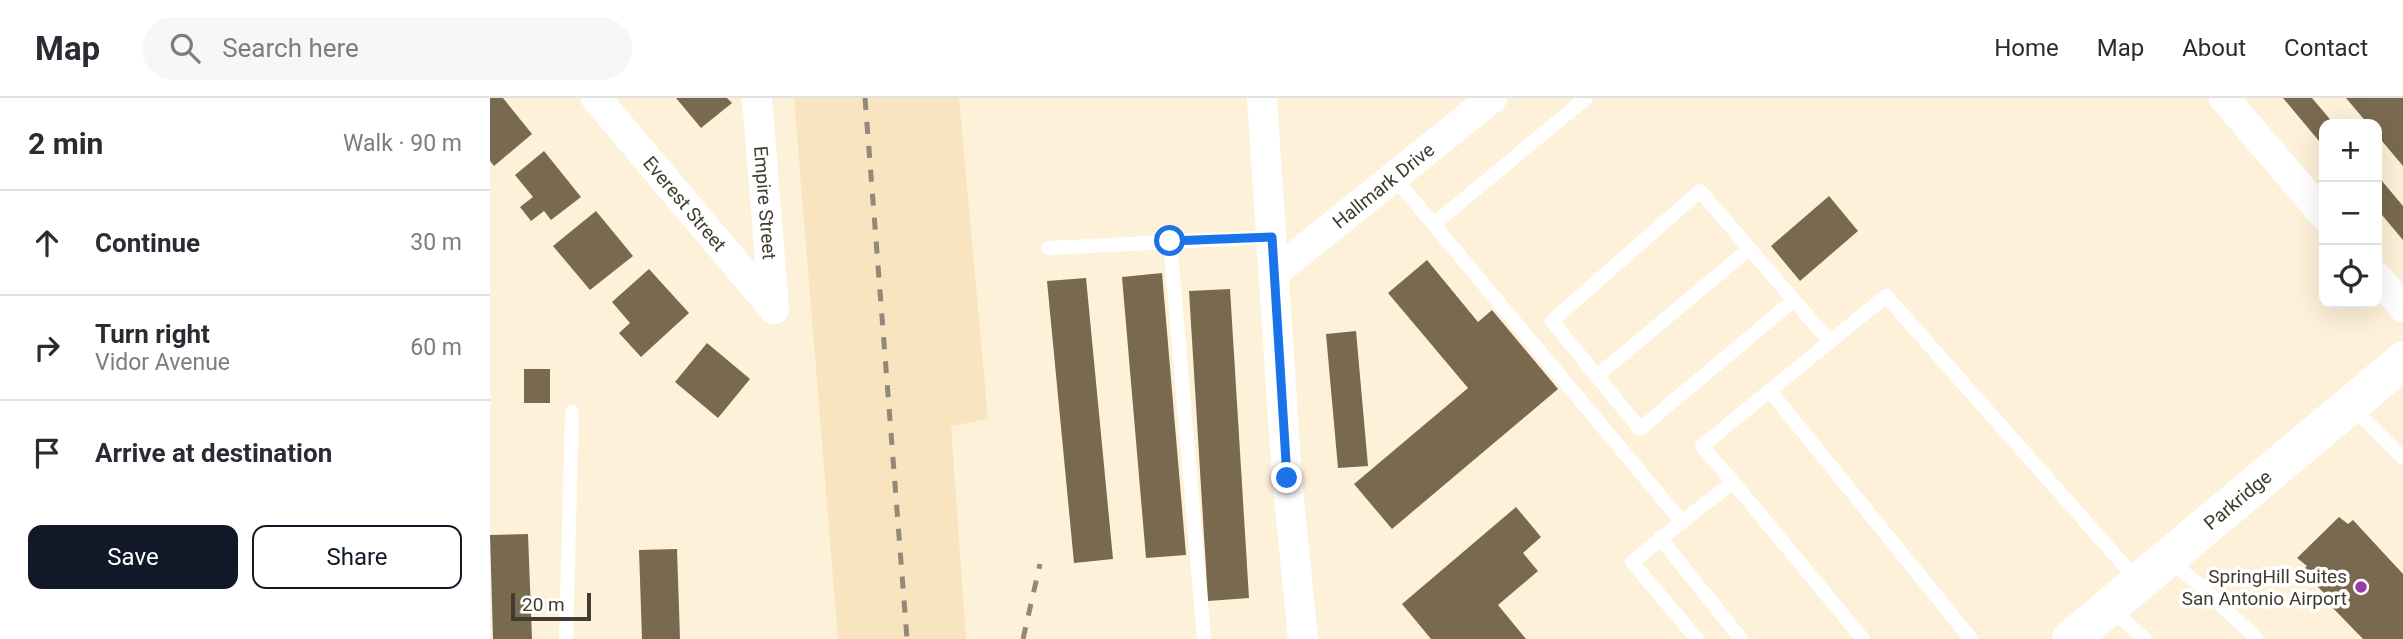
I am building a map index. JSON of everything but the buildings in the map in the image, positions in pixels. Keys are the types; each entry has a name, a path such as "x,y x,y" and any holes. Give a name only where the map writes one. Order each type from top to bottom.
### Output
{"street":[{"name":"Everest Street","path":"596,98 774,309"},
{"name":"Empire Street","path":"757,98 774,309"},
{"path":"1262,98 1287,478 1303,639"},
{"name":"Hallmark Drive","path":"1275,273 1492,98"},
{"path":"2224,98 2319,209"},
{"path":"2382,283 2403,307"},
{"name":"Parkridge","path":"2071,639 2403,360"}],"lane":[{"path":"1434,224 1586,98"},
{"path":"1394,177 1682,522"},
{"path":"1794,300 1640,429 1552,321 1700,191 1794,300 1829,342"},
{"path":"1048,248 1272,237"},
{"path":"1170,241 1204,639"},
{"path":"1597,376 1749,248"},
{"path":"1863,639 1702,446 1886,296 2152,570 2202,587 2257,639"},
{"path":"1770,391 1971,639"},
{"path":"2350,405 2403,458"},
{"path":"566,639 572,412"},
{"path":"1697,639 1632,562 1733,482"},
{"path":"1660,538 1741,639"},
{"path":"2109,607 2145,639"}],"shaded area":[{"path":"794,98 959,98 988,419 951,426 966,639 838,639"}],"railway":[{"path":"865,98 907,639"},
{"path":"1023,639 1040,564"}],"place":[{"name":"SpringHill Suites San Antonio Airport","path":"2361,587"}],"route":[{"path":"1170,241 1272,237 1287,478"}]}
